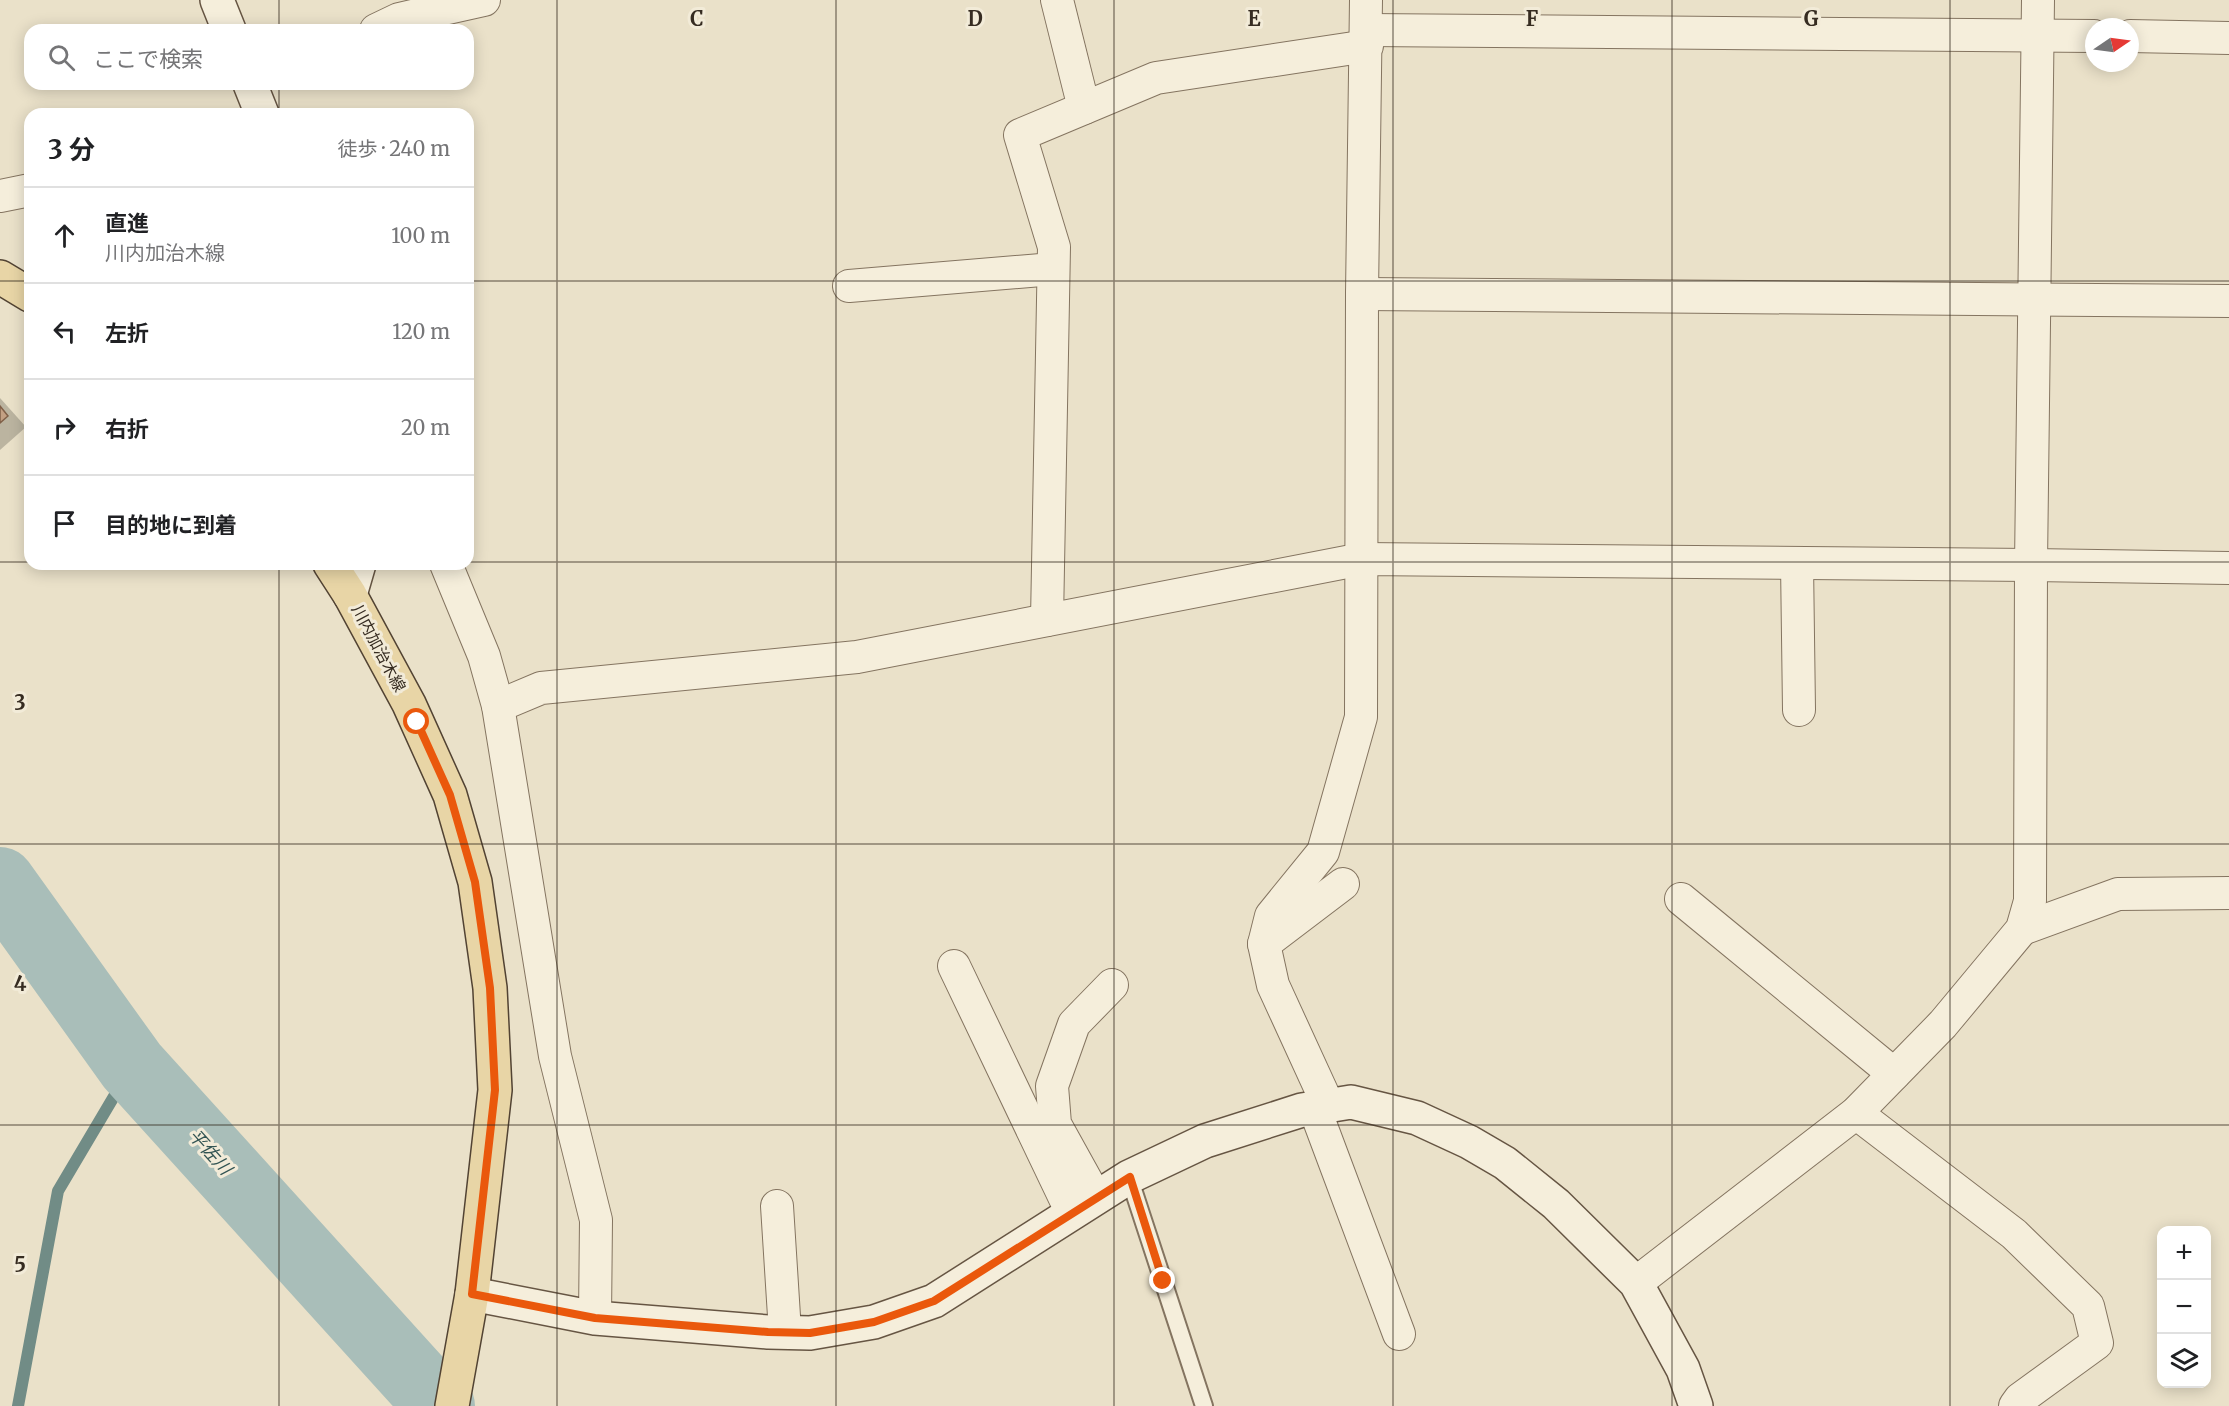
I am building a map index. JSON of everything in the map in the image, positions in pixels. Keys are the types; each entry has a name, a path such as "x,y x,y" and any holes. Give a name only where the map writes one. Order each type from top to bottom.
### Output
{"main road":[{"path":"0,277 24,291"},
{"name":"川内加治木線","path":"334,570 350,595 409,704 450,795 475,882 490,988 495,1090 472,1294 453,1406"}],"street":[{"path":"217,0 227,24"},
{"path":"389,24 399,19 484,0"},
{"path":"1057,0 1084,108"},
{"path":"1636,1283 1856,1113 1943,1024 2022,929 2030,901 2031,564 2038,0"},
{"path":"1367,25 1362,294 1361,717 1323,852 1271,916 1264,944 1273,985 1321,1106 1399,1334"},
{"path":"1047,620 1054,247 1020,135 1156,78 1367,25 2085,36"},
{"path":"2139,36 2229,38"},
{"path":"0,196 24,191"},
{"path":"849,286 1053,269"},
{"path":"1362,294 2229,301"},
{"path":"498,706 541,688 856,657 1362,559 2031,564 2229,568"},
{"path":"1797,563 1799,710"},
{"path":"350,595 357,570"},
{"path":"448,570 484,656 498,706 555,1056 596,1220 595,1318"},
{"path":"1264,944 1343,884"},
{"path":"2022,929 2118,894 2229,893"},
{"path":"1681,899 1894,1074"},
{"path":"954,966 1084,1206"},
{"path":"1084,1206 1055,1124 1052,1086 1074,1024 1112,985"},
{"path":"472,1294 595,1318 785,1332 810,1333 874,1322 934,1301 1130,1177 1205,1140 1321,1106 1351,1102 1417,1118 1468,1142 1505,1163 1556,1204 1636,1283 1683,1369 1696,1406"},
{"path":"1856,1113 2014,1234 2088,1306 2097,1343 2020,1399 2015,1406"},
{"path":"777,1206 785,1332"}],"lane":[{"path":"1130,1177 1204,1406"}],"building":[{"path":"0,406 8,416 0,423"}],"waterway":[{"name":"平佐川","path":"0,882 132,1066 440,1406"},
{"path":"18,1406 58,1191 132,1066"}],"route":[{"path":"417,722 450,795 475,882 490,988 495,1090 472,1294 595,1318 768,1332 810,1333 874,1322 934,1301 1130,1177 1163,1281"}]}
